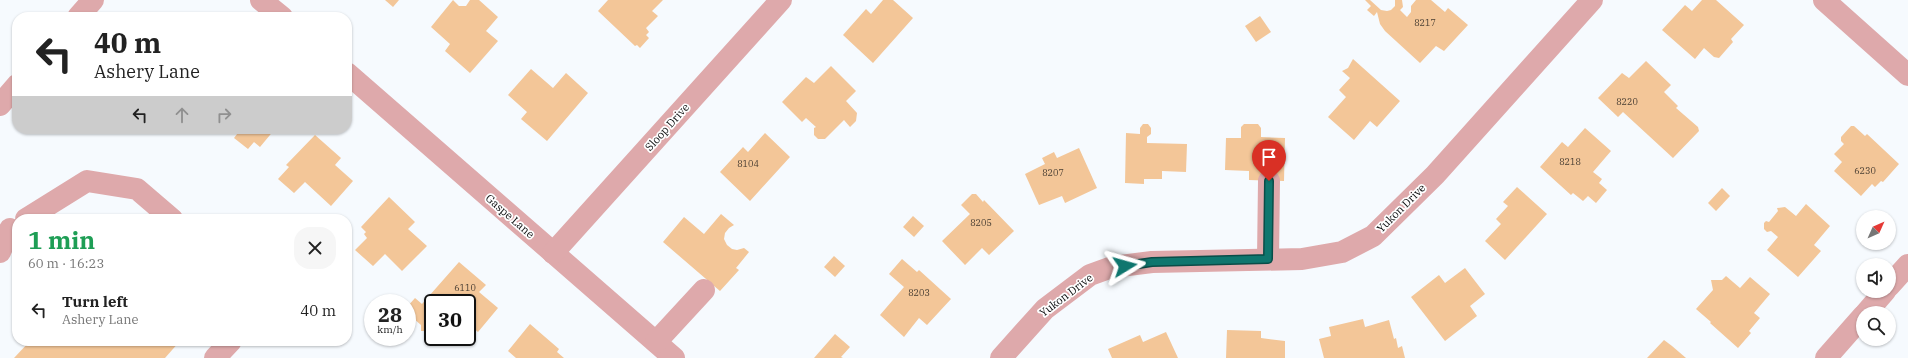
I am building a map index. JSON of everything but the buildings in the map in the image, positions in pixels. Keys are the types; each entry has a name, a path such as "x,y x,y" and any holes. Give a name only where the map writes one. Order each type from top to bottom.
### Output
{"street":[{"path":"82,12 93,0"},
{"path":"261,0 276,12"},
{"name":"Sloop Drive","path":"554,253 781,0"},
{"name":"Yukon Drive","path":"1001,358 1045,309 1090,275 1112,267 1152,262 1302,259 1342,252 1373,236 1435,175 1592,0"},
{"path":"1824,0 1908,75"},
{"name":"Gaspe Lane","path":"352,77 674,358"},
{"path":"0,105 12,92"},
{"path":"29,214 87,181 137,189 166,214"},
{"path":"1268,259 1269,181"},
{"path":"0,252 12,225"},
{"path":"1896,278 1908,265"},
{"path":"656,342 704,290"},
{"path":"1872,306 1879,298"},
{"path":"1826,358 1856,324"},
{"path":"215,358 226,346"}],"route":[{"path":"1125,266 1152,262 1268,259 1269,181"}]}
